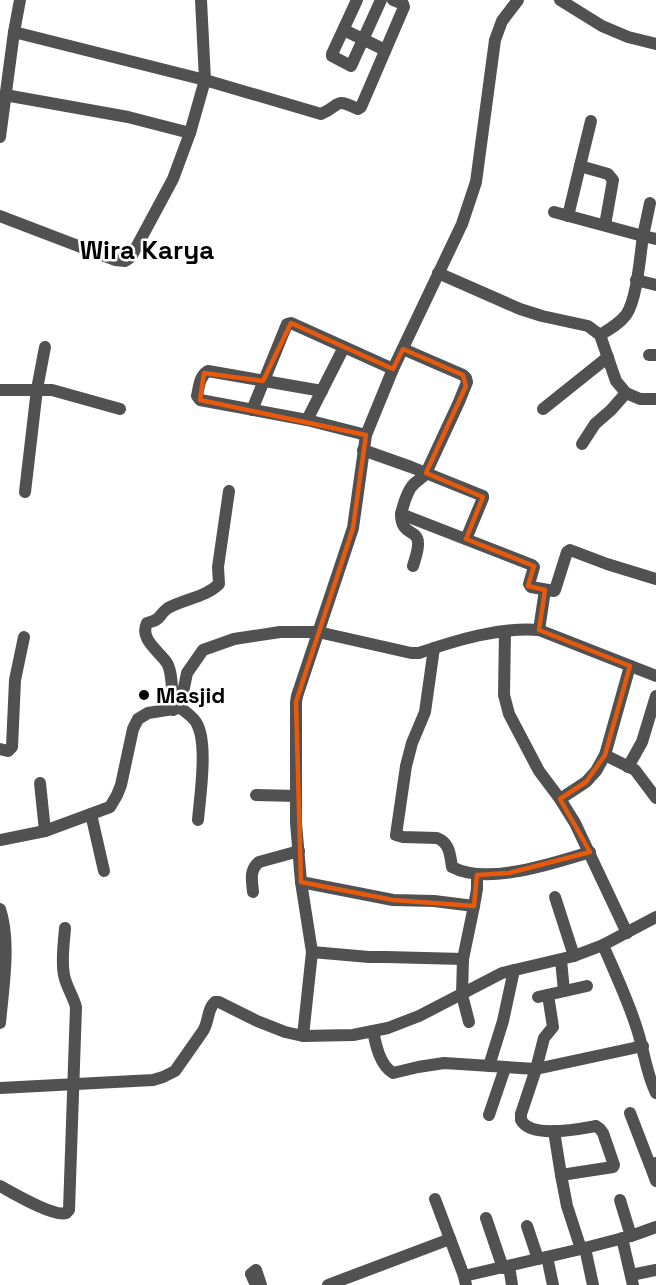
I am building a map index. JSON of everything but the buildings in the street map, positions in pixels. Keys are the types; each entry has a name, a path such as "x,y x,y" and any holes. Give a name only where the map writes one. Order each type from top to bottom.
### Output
{"street":[{"path":"0,137 20,0"},
{"path":"0,216 115,260 125,261 131,257 173,179 206,80 201,0"},
{"path":"357,0 332,54 352,65 381,0"},
{"path":"14,32 206,80 321,114 339,102 359,108 404,6 393,0"},
{"path":"303,1036 312,952 301,882 296,823 296,702 353,528 366,435 393,369 462,224 472,195 476,182 495,40 502,21 518,0"},
{"path":"560,0 602,26 628,37 656,44"},
{"path":"344,30 384,50"},
{"path":"5,95 128,117 190,133"},
{"path":"568,216 591,121"},
{"path":"580,166 609,174 613,180 605,225"},
{"path":"600,335 615,326 633,302 636,280 650,238 650,203"},
{"path":"554,212 650,238"},
{"path":"438,273 520,309 588,326 600,335 616,381 626,393 640,399 656,399"},
{"path":"636,280 656,285"},
{"path":"252,410 287,324 297,324 393,369"},
{"path":"25,492 36,389 45,347"},
{"path":"307,420 344,347"},
{"path":"403,349 466,378 463,394 426,473 410,488 401,514 402,525 416,536 418,541 413,566"},
{"path":"543,409 608,357"},
{"path":"322,391 208,370 202,377 197,396 200,400 307,420 366,435"},
{"path":"0,390 52,390 120,409"},
{"path":"582,444 596,424 626,393"},
{"path":"363,450 411,466 483,497 465,539"},
{"path":"174,709 169,666 147,639 146,625 156,620 168,608 219,584 218,567 229,490"},
{"path":"401,514 532,565 534,567 529,585 531,587 555,590 567,552 570,550 656,579"},
{"path":"539,630 545,590"},
{"path":"174,709 187,673 203,650 234,639 280,632 318,632 419,653 469,638 505,631 539,630 656,676"},
{"path":"505,631 504,695 506,707 539,771 560,798 575,823 627,933"},
{"path":"0,749 8,751 12,747 15,680 24,637"},
{"path":"434,648 425,712 412,743 406,766 396,836 437,838 445,842 452,867 477,875 509,873 590,852"},
{"path":"560,798 586,782 596,771 605,755 630,666"},
{"path":"628,767 642,742 656,696"},
{"path":"0,840 45,831 110,807 117,795 133,729 138,718 148,713 174,709 195,721 199,727 202,741 202,772 198,820"},
{"path":"605,755 635,770 656,798"},
{"path":"40,783 45,831"},
{"path":"256,795 296,796"},
{"path":"91,814 104,871"},
{"path":"253,892 252,871 259,862 299,851"},
{"path":"469,1022 462,995 462,959 474,906 477,875"},
{"path":"301,882 393,900 434,901 474,906"},
{"path":"555,897 574,956"},
{"path":"0,909 3,918 2,943 5,951 0,1023"},
{"path":"0,1088 153,1080 170,1075 176,1071 207,1026 211,1007 215,1002 285,1032 303,1036 353,1035 388,1028 419,1016 491,978 514,970 574,956 603,945 656,917"},
{"path":"0,1186 61,1215 69,1210 76,1007 64,978 65,927"},
{"path":"603,945 634,1019 651,1083 656,1093"},
{"path":"312,952 369,957 462,959"},
{"path":"561,960 564,991"},
{"path":"489,1066 503,1021 514,970"},
{"path":"561,1176 610,1168 614,1165 603,1133 596,1126 546,1131 527,1128 521,1120 544,1038 553,1027 543,996 587,986"},
{"path":"373,1031 376,1048 384,1065 393,1073 444,1063 536,1069 643,1046"},
{"path":"489,1116 505,1068"},
{"path":"630,1113 653,1164 656,1181"},
{"path":"554,1131 567,1206 583,1248 593,1285"},
{"path":"435,1199 465,1281 506,1267 627,1237 656,1227"},
{"path":"620,1200 632,1280 656,1270"},
{"path":"486,1218 512,1285"},
{"path":"527,1226 553,1285"},
{"path":"328,1285 450,1239"},
{"path":"256,1285 251,1274 256,1270 261,1285"}],"highlighted area":[{"path":"291,323 393,369 403,349 463,375 466,386 426,473 483,497 466,539 534,566 528,586 545,590 539,630 630,666 605,755 586,782 560,799 590,852 509,873 477,875 474,906 393,900 301,882 296,702 353,528 366,435 200,400 204,373 263,381"}],"place":[{"name":"Masjid","path":"144,695"}],"district":[{"name":"Wira Karya","path":"147,250"}]}
